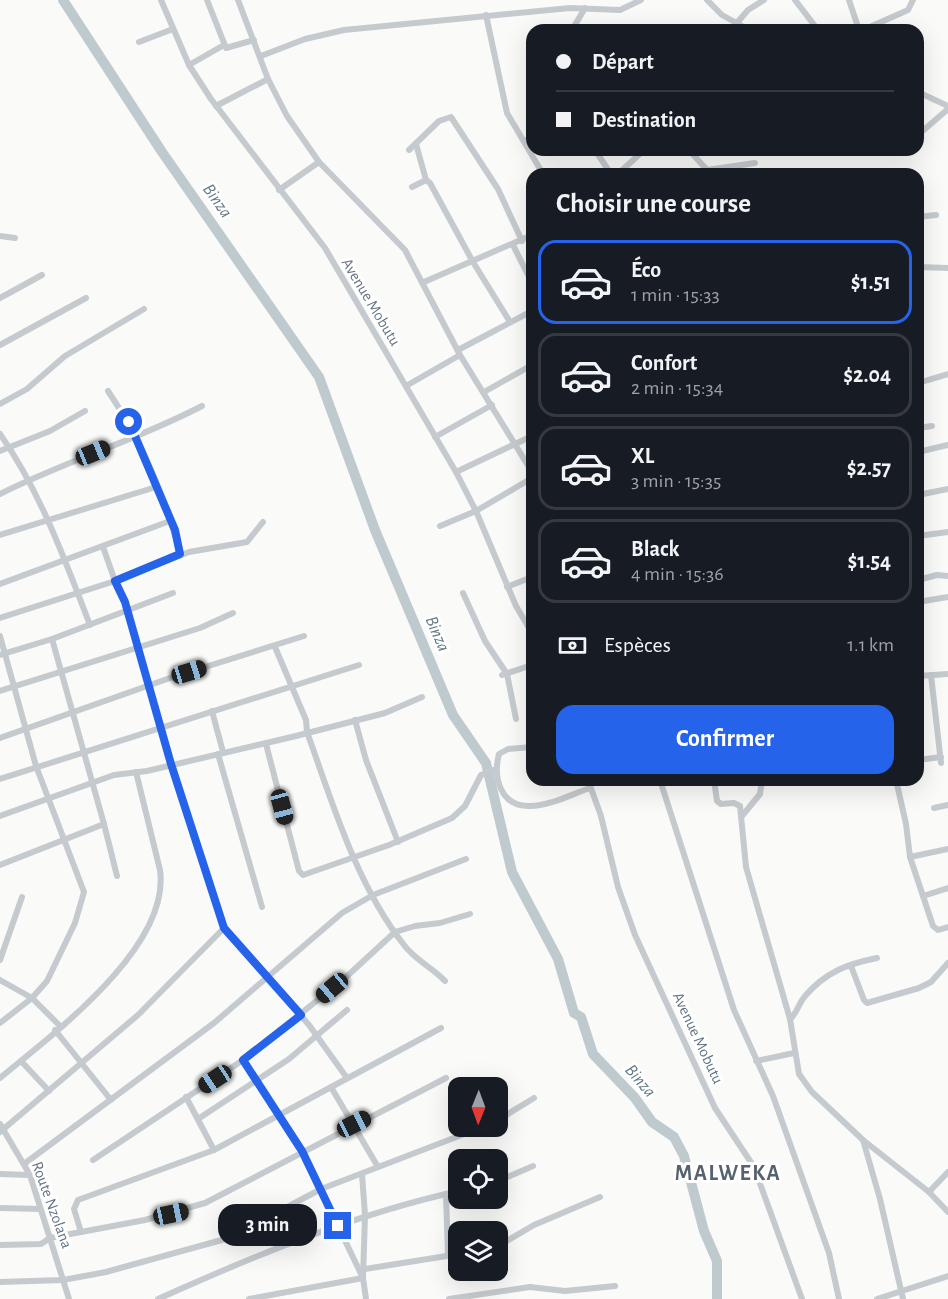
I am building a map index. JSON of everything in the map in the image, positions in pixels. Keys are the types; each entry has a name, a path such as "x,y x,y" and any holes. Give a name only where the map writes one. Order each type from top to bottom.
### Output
{"street":[{"name":"Avenue Mobutu","path":"161,0 189,65 216,106 279,190 321,241 456,471 476,511 507,587 526,622"},
{"path":"207,0 224,45 231,48 254,40"},
{"path":"238,0 268,79 287,117 319,162 405,250 424,282 459,352 526,459"},
{"path":"567,0 570,8"},
{"path":"707,0 736,24 748,10 764,0"},
{"path":"795,0 813,24"},
{"path":"849,0 859,24"},
{"path":"875,24 908,10 913,0"},
{"path":"261,56 305,39 344,30 570,8 620,10 636,1"},
{"path":"576,24 585,8"},
{"path":"486,15 507,113 526,144"},
{"path":"140,42 173,29"},
{"path":"189,65 224,45"},
{"path":"216,106 268,79"},
{"path":"924,96 948,107 924,129"},
{"path":"409,150 444,118 454,120 498,189 522,241"},
{"path":"416,144 426,180 430,183 473,262 510,322"},
{"path":"624,168 638,156"},
{"path":"694,156 705,168"},
{"path":"279,190 319,162"},
{"path":"721,168 755,163"},
{"path":"412,187 426,180"},
{"path":"924,216 936,215"},
{"path":"0,236 15,238"},
{"path":"424,282 526,239"},
{"path":"513,245 526,271"},
{"path":"924,267 948,268"},
{"path":"0,298 42,276"},
{"path":"0,345 86,298"},
{"path":"0,404 27,389 65,356 144,309"},
{"path":"406,386 459,352 526,314"},
{"path":"484,392 526,368"},
{"path":"924,381 948,374"},
{"path":"108,391 136,436 170,520 180,554"},
{"path":"435,437 492,405"},
{"path":"0,494 27,480 136,436 202,406"},
{"path":"0,450 50,431 85,411"},
{"path":"924,427 932,426"},
{"path":"0,434 27,480 65,560 90,625"},
{"path":"456,471 526,438"},
{"path":"924,451 948,445"},
{"path":"440,526 476,511 526,482"},
{"path":"0,535 156,487"},
{"path":"924,494 948,489"},
{"path":"0,584 170,520"},
{"path":"0,618 115,581 180,554 247,542 263,522"},
{"path":"924,535 948,532"},
{"path":"102,547 127,610 171,764 224,928 301,1015 347,1078"},
{"path":"924,578 937,575 948,576"},
{"path":"507,587 526,579"},
{"path":"2,654 52,639 173,593"},
{"path":"463,593 504,675 516,719"},
{"path":"924,601 948,597"},
{"path":"0,691 200,628 233,613"},
{"path":"0,636 2,654 14,686 36,766 84,897 70,934 47,981 32,998 0,1023"},
{"path":"0,738 150,685 304,636"},
{"path":"52,639 117,876"},
{"path":"275,647 306,720 336,814 373,895 395,932 413,955 445,981"},
{"path":"0,779 83,750 359,665"},
{"path":"504,675 526,666"},
{"path":"924,676 948,674"},
{"path":"924,760 941,760 931,675"},
{"path":"0,816 92,781 124,772 136,772 266,744 385,713 422,697"},
{"path":"212,711 262,907"},
{"path":"355,720 366,760 398,842"},
{"path":"266,744 300,873 306,874 398,842 444,822 459,812 485,772 494,769"},
{"path":"526,748 500,752 494,769 499,788 510,799 523,806 536,806 590,788"},
{"path":"0,1078 97,993 131,955 158,903 162,882 160,870 136,772"},
{"path":"662,786 731,1003 773,1096 829,1253 839,1299"},
{"path":"715,786 717,801 721,804 737,804 742,816 746,867 790,1019 799,1074 812,1092 863,1140 929,1192 948,1212"},
{"path":"742,816 760,794 761,786"},
{"path":"897,786 906,824 910,857 923,896 935,929 948,927"},
{"name":"Avenue Mobutu","path":"590,788 601,816 618,887 635,935 716,1108 754,1167 802,1299"},
{"path":"934,808 948,805"},
{"path":"0,865 104,824"},
{"path":"910,857 948,849"},
{"path":"24,1164 214,1023 268,979 332,921 373,895 466,859"},
{"path":"923,896 948,888"},
{"path":"0,960 22,897"},
{"path":"93,1160 243,1060 301,1015 395,932 470,914"},
{"path":"1,1128 49,1091 151,1003 224,928"},
{"path":"790,1019 796,1014 802,999 823,978 842,966 851,966 877,958"},
{"path":"851,966 867,1003 919,988 931,982 948,963"},
{"path":"0,980 32,998 111,1100"},
{"path":"198,1119 317,1037 347,1010"},
{"path":"81,1232 73,1205 78,1200 214,1150 441,1028"},
{"path":"756,1061 794,1053"},
{"path":"243,1060 302,1151 363,1278 366,1299"},
{"path":"21,1061 49,1091"},
{"path":"0,1245 41,1244 50,1238 186,1210 230,1191 302,1151 446,1078"},
{"path":"331,1087 378,1167"},
{"path":"186,1097 214,1150"},
{"path":"508,1114 534,1098"},
{"name":"Route Nzolana","path":"1,1128 30,1175 69,1299"},
{"path":"0,1282 63,1280 127,1267 229,1238 321,1189 456,1137"},
{"path":"863,1140 880,1199 902,1296"},
{"path":"508,1177 533,1166"},
{"path":"929,1192 948,1172"},
{"path":"0,1174 30,1175"},
{"path":"362,1174 365,1215 363,1278"},
{"path":"158,1299 244,1260 365,1215 446,1194 448,1256 365,1269"},
{"path":"508,1240 524,1230 600,1197"},
{"path":"0,1208 40,1209"},
{"path":"878,1299 902,1296 948,1276"},
{"path":"249,1299 363,1278"},
{"path":"449,1299 530,1287 565,1291 615,1286"}],"waterway":[{"name":"Binza","path":"63,0 162,152 319,377 375,530 453,715 486,763 512,872 558,959 574,1013 581,1017 593,1054 635,1098 652,1122 674,1137 684,1156 704,1231 717,1261 717,1299"}],"district":[{"name":"MALWEKA","path":"728,1173"}],"route":[{"path":"129,422 175,530 180,554 115,581 125,602 171,764 224,928 301,1015 243,1060 302,1151 338,1226"}]}
